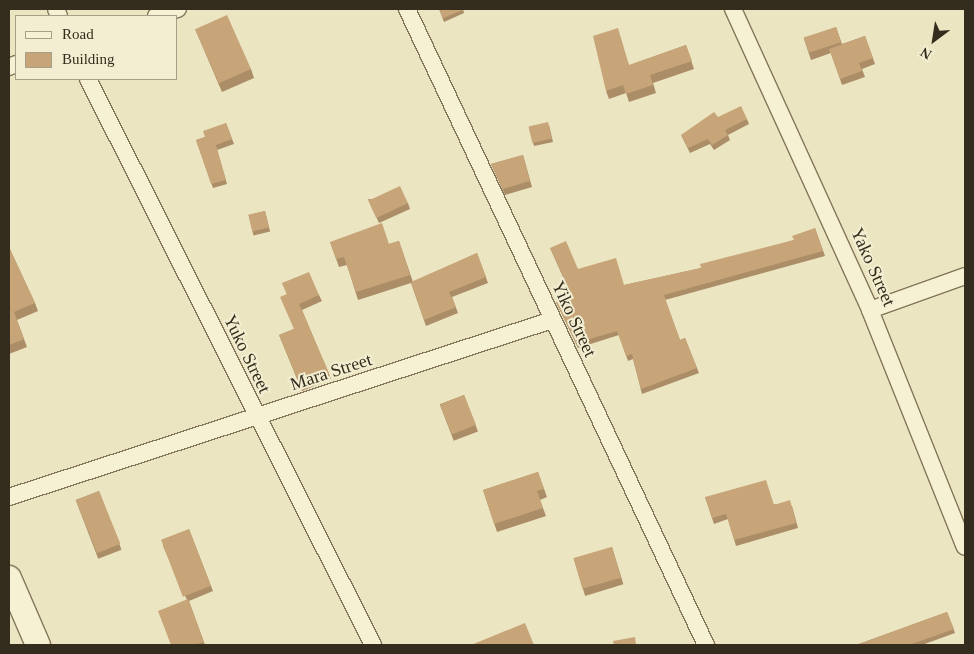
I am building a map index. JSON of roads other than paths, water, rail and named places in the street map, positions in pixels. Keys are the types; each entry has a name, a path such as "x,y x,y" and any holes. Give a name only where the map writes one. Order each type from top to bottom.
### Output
{"street":[{"path":"159,15 178,9"},
{"name":"Yiko Street","path":"407,9 706,645"},
{"name":"Yako Street","path":"733,9 870,310 965,547"},
{"name":"Yuko Street","path":"88,80 256,417 373,645"},
{"path":"870,310 965,276"},
{"name":"Mara Street","path":"9,497 552,320"},
{"path":"9,578 38,645"}]}
